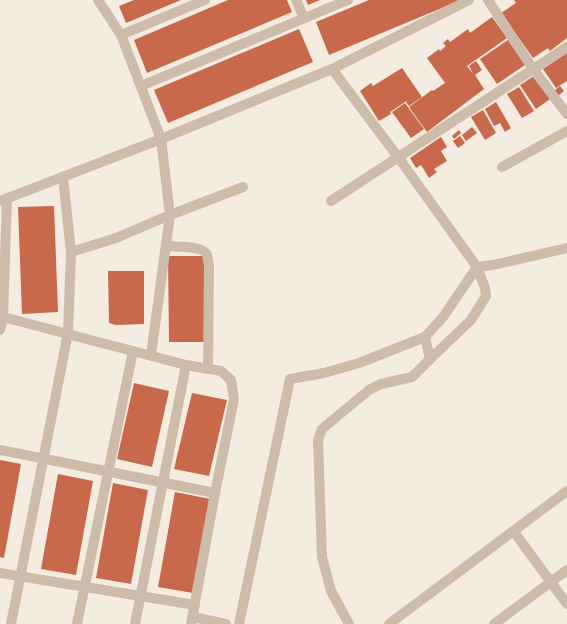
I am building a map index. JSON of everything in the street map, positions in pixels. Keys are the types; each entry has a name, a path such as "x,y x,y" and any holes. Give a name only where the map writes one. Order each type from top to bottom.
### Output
{"street":[{"path":"98,0 121,35 161,139 170,215 151,355"},
{"path":"121,35 205,0"},
{"path":"296,0 304,18"},
{"path":"141,86 348,0"},
{"path":"0,330 3,317 3,199 161,139 332,69 469,0"},
{"path":"488,0 533,69 567,114"},
{"path":"331,201 567,47"},
{"path":"332,69 398,157 477,267 485,288 486,296 470,320 412,377 381,384 369,390 322,429 318,440 322,557 331,591 349,624"},
{"path":"502,167 567,131"},
{"path":"11,624 68,334 71,252 63,177"},
{"path":"71,252 131,233 170,215 243,187"},
{"path":"166,246 193,248 202,250 207,254 209,265 208,369"},
{"path":"239,624 290,380 324,373 358,363 425,337 443,316 477,267 493,265 567,248"},
{"path":"3,317 186,365 221,372 231,380 234,400 215,493 192,621 226,624"},
{"path":"425,337 430,359"},
{"path":"77,624 133,351"},
{"path":"135,624 186,365"},
{"path":"0,450 215,493"},
{"path":"392,622 567,491"},
{"path":"514,532 550,583 567,604"},
{"path":"494,624 567,570"},
{"path":"0,573 195,605"}],"building":[{"path":"134,0 181,0 126,23 119,6"},
{"path":"228,0 287,0 292,12 147,73 134,40"},
{"path":"306,0 320,0 308,5"},
{"path":"369,0 461,0 329,55 316,22"},
{"path":"514,0 567,0 567,38 550,51 548,48 533,58 501,13 516,3"},
{"path":"492,17 507,38 467,66 473,74 469,66 476,61 482,70 475,75 484,89 427,132 409,107 432,90 433,91 445,83 427,58 439,49 440,51 446,46 443,43 448,39 450,42 468,29 470,33"},
{"path":"299,29 313,62 168,123 154,90"},
{"path":"508,40 525,65 497,84 480,59"},
{"path":"567,53 567,81 556,88 543,69"},
{"path":"402,68 422,97 409,106 406,102 408,100 390,112 386,105 391,114 379,121 360,91 371,83 373,86"},
{"path":"534,76 550,99 536,109 520,85"},
{"path":"560,86 564,91 558,96 554,91"},
{"path":"519,87 534,111 522,118 507,94"},
{"path":"496,102 511,128 505,132 500,123 494,126 485,109"},
{"path":"405,103 424,129 411,138 392,112"},
{"path":"483,110 496,133 485,140 471,117"},
{"path":"472,127 477,133 466,141 462,135"},
{"path":"459,130 461,133 454,139 452,136"},
{"path":"460,136 465,143 458,148 453,141"},
{"path":"441,137 447,147 441,151 447,161 434,169 437,172 429,178 421,165 416,168 410,158"},
{"path":"54,206 58,312 22,314 18,207"},
{"path":"168,256 204,256 205,342 169,342"},
{"path":"108,271 144,271 144,324 116,325 109,323"},
{"path":"134,383 169,391 152,467 117,459"},
{"path":"192,393 227,400 209,476 174,469"},
{"path":"0,460 21,464 4,558 0,557"},
{"path":"58,474 93,481 76,575 41,569"},
{"path":"113,483 148,490 131,584 96,578"},
{"path":"175,492 210,499 193,593 158,587"}]}
